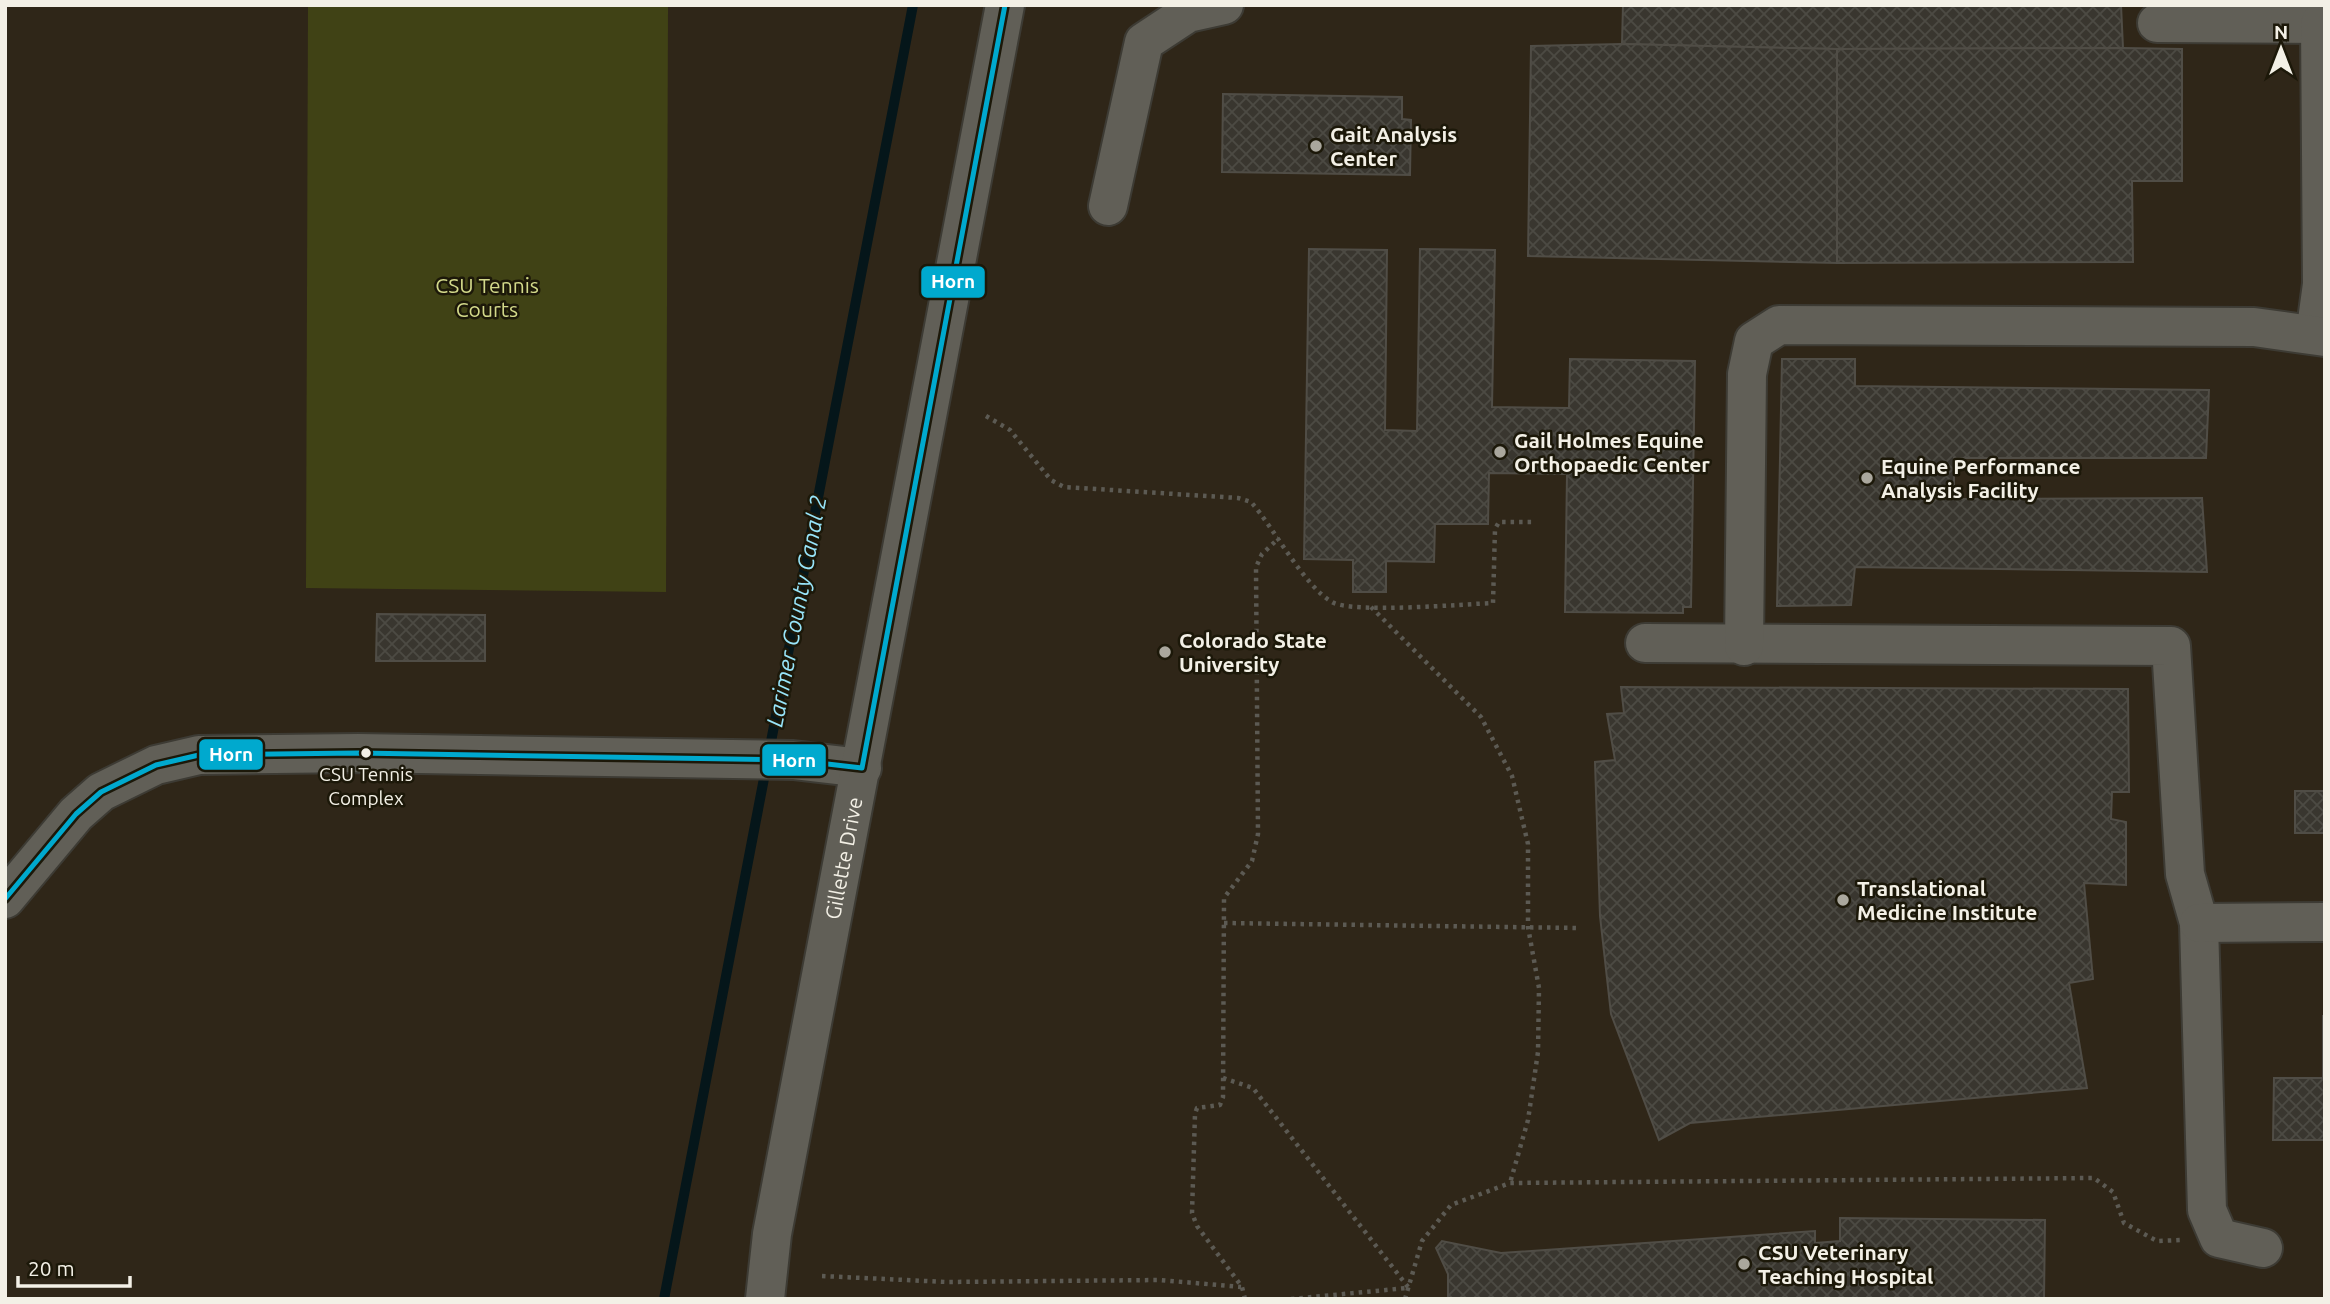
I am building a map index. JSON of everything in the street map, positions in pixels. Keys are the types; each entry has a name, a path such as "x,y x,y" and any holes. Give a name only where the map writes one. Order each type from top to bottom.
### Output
{"street":[{"name":"Gillette Drive","path":"765,1299 772,1234 1005,5"},
{"path":"1108,206 1144,42 1188,13 1224,5"},
{"path":"1744,646 1747,374 1754,341 1779,325 2254,327 2320,336 2323,21 2157,23"},
{"path":"1645,643 1744,646 2171,646 2185,874 2199,923 2207,1210 2219,1238 2263,1248"},
{"path":"5,898 76,814 102,792 156,765 199,755 372,753 793,760 862,768"},
{"path":"2199,923 2325,922"}],"path":[{"path":"986,416 1010,430 1051,480 1064,487 1238,498 1251,502 1314,586 1333,603 1370,607 1493,603 1495,529 1499,522 1533,522"},
{"path":"1245,1299 1242,1287 1197,1226 1192,1213 1195,1114 1197,1108 1220,1105 1223,1078 1224,898 1252,861 1258,834 1256,567 1262,554 1279,538"},
{"path":"1370,607 1481,717 1512,776 1528,844 1528,927 1539,988 1538,1052 1528,1120 1510,1183"},
{"path":"1224,923 1577,928"},
{"path":"1223,1078 1253,1088 1408,1287"},
{"path":"1405,1299 1422,1241 1451,1205 1510,1183 2094,1178 2113,1192 2124,1223 2157,1241 2219,1238"},
{"path":"822,1276 947,1282 1160,1280 1242,1287"},
{"path":"1291,1299 1408,1287"}],"shaded area":[{"name":"Colorado State University","path":"5,5 2325,5 2325,1299 5,1299"}],"green space":[{"name":"CSU Tennis Courts","path":"308,5 668,5 666,592 306,588"}],"building":[{"path":"1623,5 2121,5 2123,48 1837,49 1622,44"},
{"path":"1622,44 1837,49 1837,263 1528,256 1531,46"},
{"path":"1837,49 2182,49 2182,181 2132,181 2133,262 1837,263"},
{"name":"Gait Analysis Center","path":"1223,94 1402,97 1402,119 1411,120 1410,175 1222,172"},
{"name":"Gail Holmes Equine Orthopaedic Center","path":"1309,249 1387,250 1385,430 1417,431 1420,249 1495,250 1492,407 1569,408 1570,359 1695,361 1691,607 1683,607 1683,613 1565,612 1567,474 1489,473 1488,524 1435,524 1434,562 1386,561 1386,592 1353,592 1353,560 1304,559"},
{"name":"Equine Performance Analysis Facility","path":"1782,359 1855,359 1855,386 2209,390 2206,458 1954,458 1954,499 2202,498 2207,572 1855,567 1851,605 1777,606"},
{"path":"377,614 485,615 485,661 376,661"},
{"name":"Translational Medicine Institute","path":"1621,687 2128,689 2129,792 2112,792 2111,819 2126,822 2126,885 2084,883 2093,979 2069,983 2087,1088 1690,1123 1659,1140 1611,1014 1600,916 1595,762 1615,760 1607,714 1624,713"},
{"path":"2295,791 2325,791 2325,833 2295,833"},
{"path":"2323,1015 2325,1140 2273,1140 2274,1078 2323,1078"},
{"name":"CSU Veterinary Teaching Hospital","path":"1840,1218 2045,1220 2044,1299 1448,1299 1448,1274 1436,1248 1442,1241 1501,1253 1815,1231 1815,1243 1840,1241"}],"waterway":[{"name":"Larimer County Canal 2","path":"769,752 913,5"},
{"name":"Larimer County Canal 2","path":"664,1299 766,768"}],"transit line":[{"name":"Horn","path":"5,899 76,814 101,792 156,765 199,755 358,753 793,760 862,768 1005,5"}],"place":[{"name":"Gait Analysis Center","path":"1316,146"},
{"name":"Gail Holmes Equine Orthopaedic Center","path":"1500,452"},
{"name":"Equine Performance Analysis Facility","path":"1867,478"},
{"name":"Colorado State University","path":"1165,652"},
{"name":"CSU Tennis Complex","path":"366,753"},
{"name":"Translational Medicine Institute","path":"1843,900"},
{"name":"CSU Veterinary Teaching Hospital","path":"1744,1264"}]}
